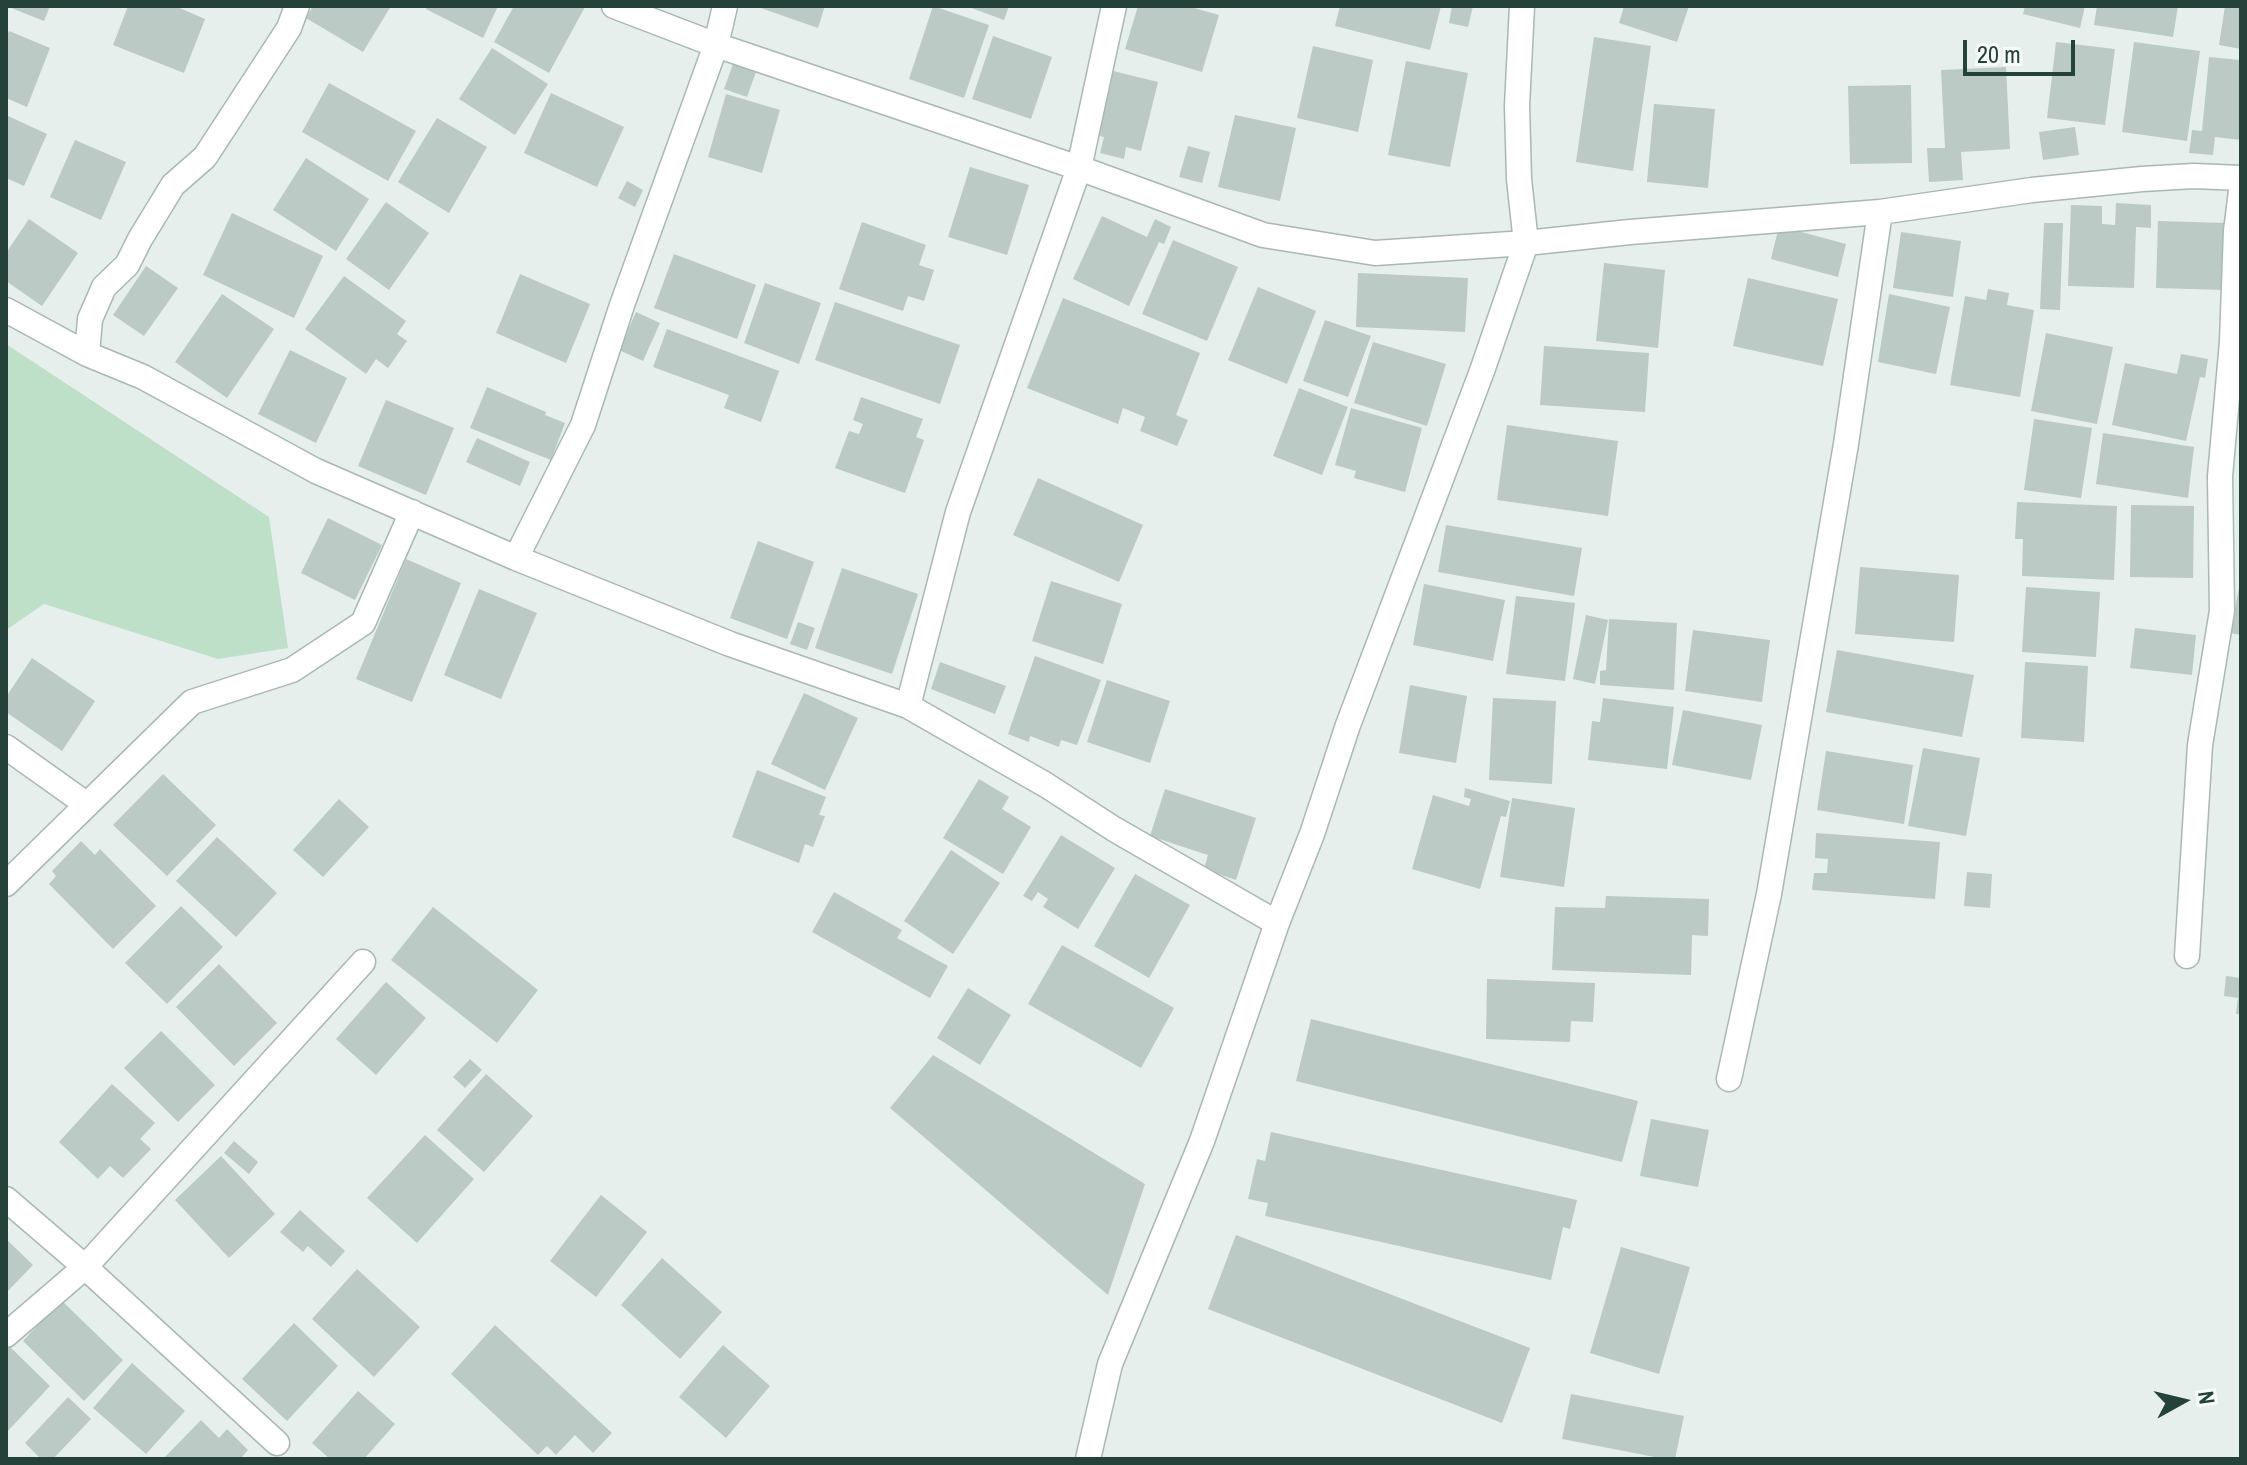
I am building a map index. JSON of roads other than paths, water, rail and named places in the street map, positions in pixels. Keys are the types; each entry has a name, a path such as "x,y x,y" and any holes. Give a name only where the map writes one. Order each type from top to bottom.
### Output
{"street":[{"path":"87,354 90,319 104,287 127,265 173,185 205,157 289,28 297,6"},
{"path":"614,6 716,45 1079,168 1263,235 1375,253 1880,212 2032,190 2142,179 2194,176 2241,178"},
{"path":"516,558 583,425 622,305 716,45 725,6"},
{"path":"908,706 958,512 1079,168 1114,6"},
{"path":"1088,1459 1110,1364 1202,1141 1277,923 1482,371 1526,243 1519,179 1517,106 1522,6"},
{"path":"2187,956 2200,745 2222,611 2220,476 2236,342 2236,231 2241,191"},
{"path":"1729,1079 1772,879 1846,444 1880,212"},
{"path":"6,310 87,354 143,377 316,471 516,558 730,644 908,706 1277,923"},
{"path":"6,884 192,702 292,670 363,623 412,512"},
{"path":"6,747 86,804"},
{"path":"6,1335 85,1267 363,962"},
{"path":"6,1199 277,1443"}]}
